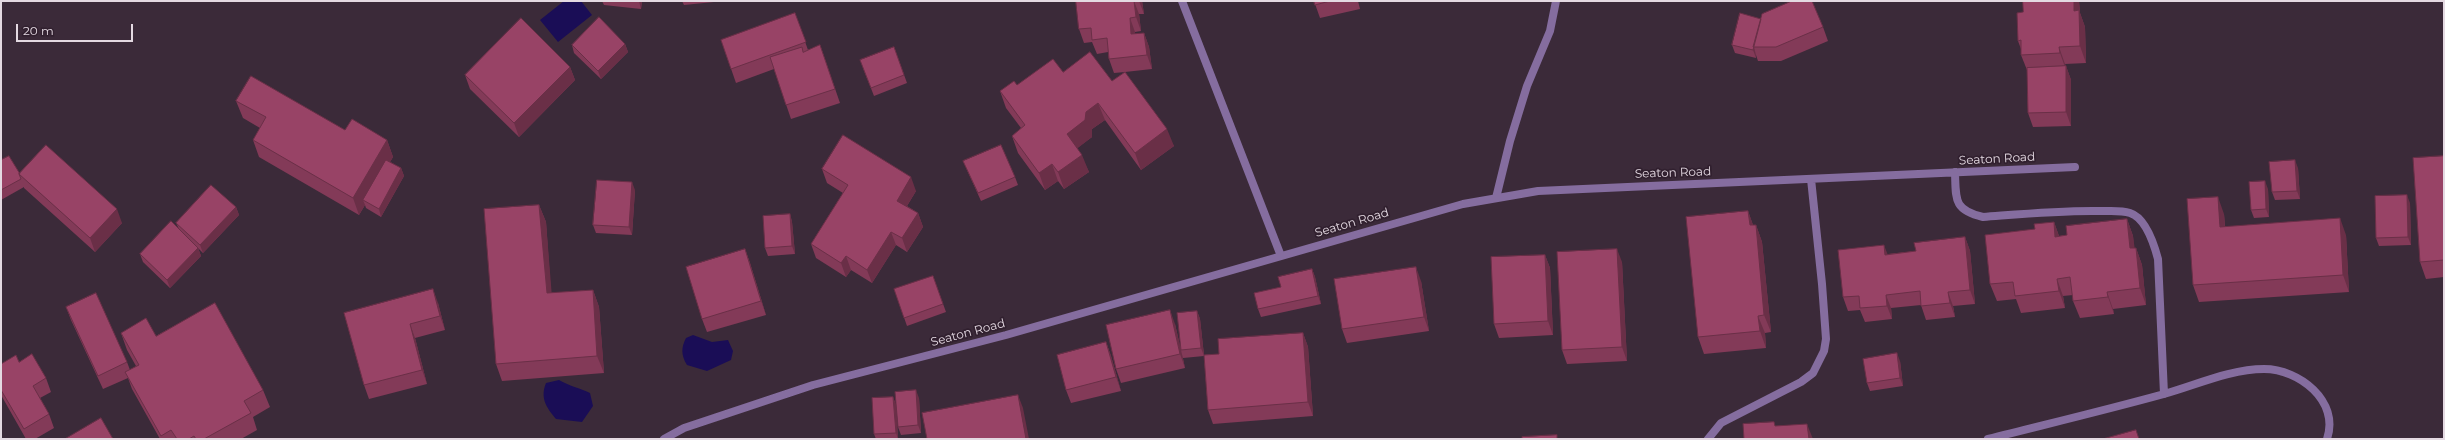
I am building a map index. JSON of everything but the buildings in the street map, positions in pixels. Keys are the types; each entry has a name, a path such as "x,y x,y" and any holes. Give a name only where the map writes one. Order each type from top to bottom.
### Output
{"street":[{"path":"1182,1 1281,256"},
{"path":"1496,198 1510,141 1527,86 1550,31 1556,1"},
{"name":"Seaton Road","path":"664,439 684,428 813,385 1006,335 1462,204 1538,191 2075,167"},
{"path":"1955,172 1957,201 1961,209 1970,214 1983,217 2087,211 2117,212 2131,213 2140,221 2154,244 2158,259 2164,394"},
{"path":"1708,439 1721,423 1801,382 1813,372 1824,351 1826,339 1811,179"},
{"path":"1988,439 2164,394 2237,373 2264,369 2284,373 2316,391 2324,401 2329,418 2328,439"}],"shaded area":[{"path":"564,1 581,1 592,15 558,42 540,20"},
{"path":"693,335 712,342 728,340 733,351 731,360 707,371 687,365 683,355 683,345 686,338"},
{"path":"559,380 590,393 593,406 582,422 556,419 549,410 544,398 544,388 546,383"}]}
